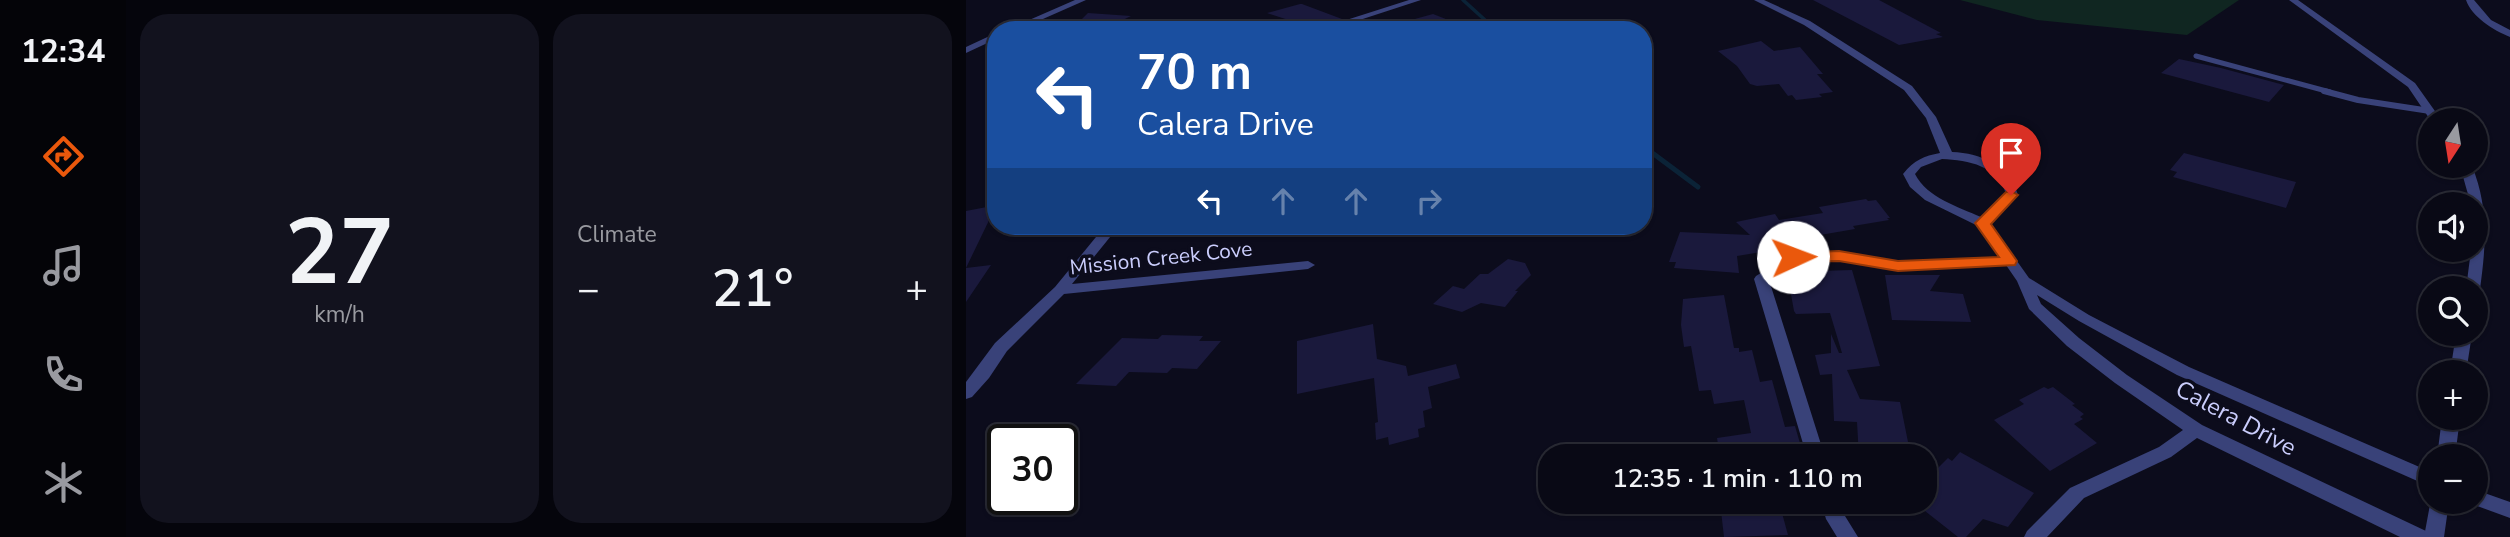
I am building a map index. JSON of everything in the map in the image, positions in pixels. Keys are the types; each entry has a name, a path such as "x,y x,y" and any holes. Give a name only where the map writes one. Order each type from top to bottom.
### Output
{"street":[{"path":"1032,21 1082,0"},
{"path":"1348,21 1417,0"},
{"path":"1758,0 1807,23 1908,88 1931,117 1947,155 1994,168 2008,181 2011,195 1983,223"},
{"path":"2294,0 2412,85 2428,108"},
{"path":"2470,0 2488,22 2510,34"},
{"path":"967,50 987,40"},
{"path":"967,50 987,49"},
{"name":"Calera Drive","path":"1947,155 1931,156 1913,167 1909,174 1914,184 1929,197 1983,223 2024,281 2034,306 2073,342 2196,430 2419,537"},
{"path":"2471,178 2477,191 2482,230 2475,276"},
{"path":"966,393 1001,347 1060,290 1105,235"},
{"path":"1812,444 1761,279 1793,257 1839,256 1898,266 2010,261"},
{"name":"Mission Creek Cove","path":"1060,290 1308,265"},
{"name":"Calera Drive","path":"2024,281 2084,318 2183,371 2418,474"},
{"path":"2034,537 2077,493 2165,452 2196,430"},
{"path":"2488,502 2510,510"},
{"path":"1835,514 1848,537"},
{"path":"2434,537 2437,514"}],"lane":[{"path":"2196,56 2358,100 2418,109"}],"green space":[{"path":"1960,0 2239,0 2187,35 2037,20"}],"building":[{"path":"1813,0 1879,0 1941,33 1936,34 1943,37 1899,45"},
{"path":"1302,4 1342,19 1292,21 1267,13"},
{"path":"1088,13 1131,16 1121,21 1080,21"},
{"path":"1433,14 1451,21 1408,21"},
{"path":"1761,41 1774,51 1800,47 1823,74 1817,74 1833,92 1819,94 1822,97 1796,100 1792,95 1788,96 1779,84 1750,84 1737,66 1718,51"},
{"path":"2179,59 2284,85 2269,102 2161,73"},
{"path":"2184,153 2296,182 2286,208 2173,177 2177,172 2170,170"},
{"path":"1866,199 1876,200 1889,220 1853,226 1855,229 1762,245 1773,250 1737,256 1739,273 1674,268 1676,262 1669,262 1680,232 1750,235 1736,222 1775,214 1779,220 1823,213 1819,207"},
{"path":"987,207 987,224 966,268 966,211"},
{"path":"1508,259 1525,263 1531,275 1515,291 1518,291 1505,307 1481,303 1462,312 1433,304 1453,286 1464,289 1480,274 1488,274"},
{"path":"991,265 966,302 966,268"},
{"path":"1852,270 1880,366 1847,370 1860,399 1900,402 1908,444 1858,444 1857,422 1834,421 1832,374 1820,375 1815,355 1831,353 1831,334 1839,353 1842,353 1830,313 1796,314 1787,272"},
{"path":"1885,275 1940,275 1930,291 1963,294 1971,322 1892,320"},
{"path":"1724,295 1734,348 1739,348 1739,352 1752,350 1760,382 1772,380 1785,427 1795,426 1800,444 1718,444 1717,438 1751,433 1744,400 1714,404 1711,390 1699,391 1691,346 1684,347 1681,325 1683,299"},
{"path":"1373,324 1377,359 1406,366 1408,376 1456,364 1460,378 1428,387 1432,408 1423,411 1425,427 1418,429 1419,437 1389,445 1388,437 1376,440 1375,423 1378,422 1374,378 1297,394 1297,341"},
{"path":"1162,335 1203,336 1199,341 1221,341 1197,369 1172,368 1167,373 1129,372 1116,386 1076,384 1122,338 1158,339"},
{"path":"2044,387 2053,387 2075,404 2072,405 2084,414 2080,417 2083,419 2074,424 2097,443 2050,471 1994,420 2024,404 2019,400"},
{"path":"1960,452 2034,493 2008,527 1983,519 1966,537 1958,537 1929,514 1937,514 1937,469 1948,458 1952,461"},
{"path":"1721,514 1782,514 1788,535 1724,537"}],"waterway":[{"path":"1463,0 1486,21"},
{"path":"1652,153 1698,187"}],"route":[{"path":"1793,257 1839,256 1898,266 2010,261 1983,223 2011,195"}]}
